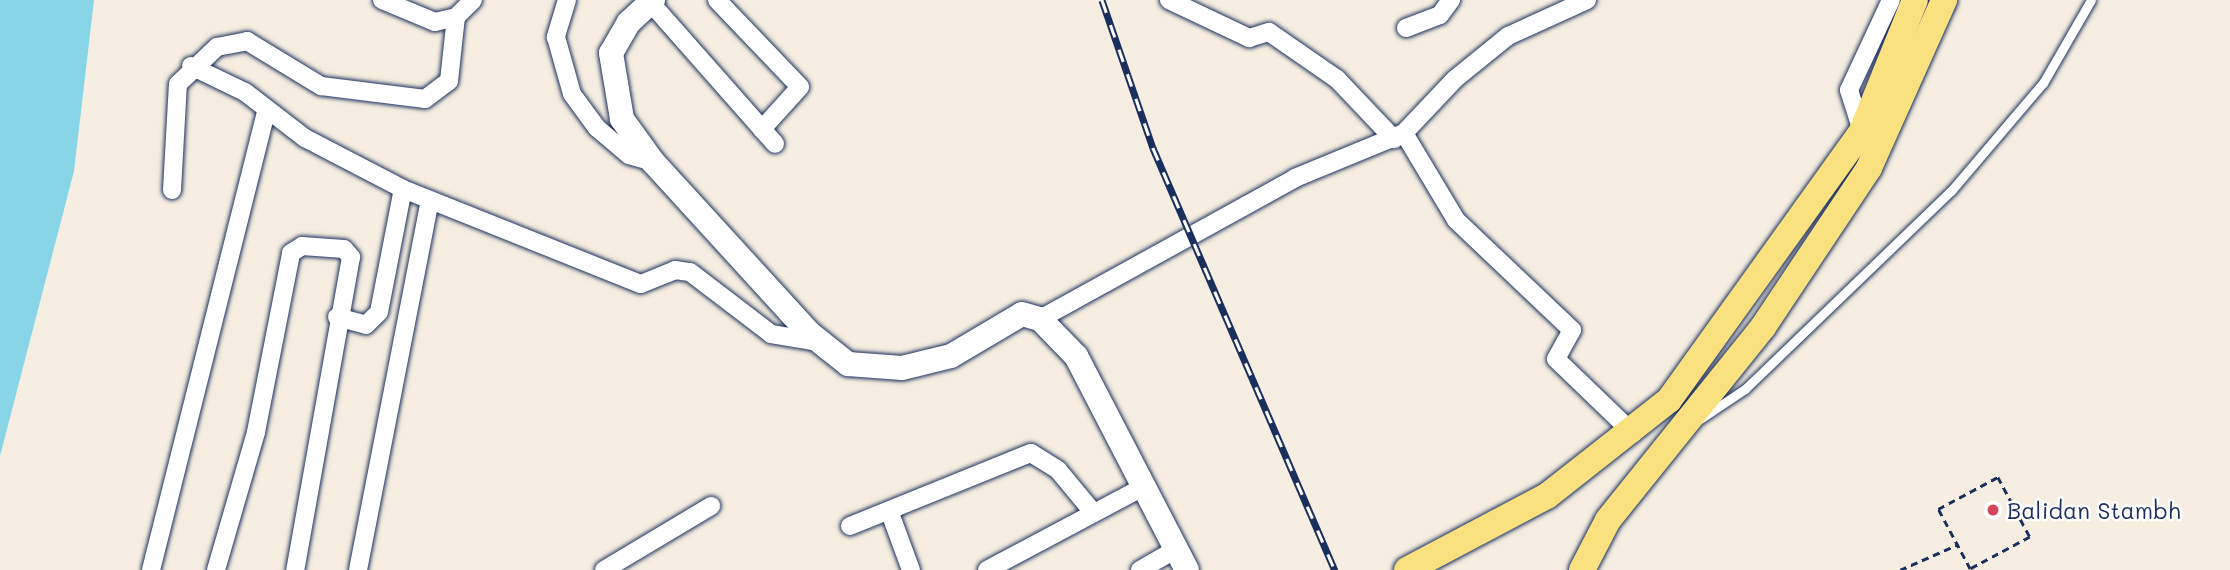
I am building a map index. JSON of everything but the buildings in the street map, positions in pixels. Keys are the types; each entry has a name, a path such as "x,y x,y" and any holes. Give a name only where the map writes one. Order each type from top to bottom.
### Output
{"main road":[{"path":"1407,570 1513,517 1633,433 1705,356 1862,131 1915,0"},
{"path":"1581,570 1623,500 1692,423 1882,147 1944,0"},
{"path":"652,1 617,39 610,72 622,119 653,162 819,342 863,369 916,366 960,351 1012,318 1040,319 1080,363 1180,561"}],"street":[{"path":"382,0 419,20 456,17"},
{"path":"172,190 178,84 191,66 227,42 247,41 321,86 425,99 449,81 456,17 473,0"},
{"path":"567,0 556,37 572,94 597,128 629,155 653,162"},
{"path":"1169,0 1252,39 1269,32 1337,79 1399,136 1456,220 1572,330 1562,365 1633,433"},
{"path":"1406,27 1440,15 1451,0"},
{"path":"1862,131 1849,90 1891,0"},
{"path":"652,1 775,144"},
{"path":"720,1 800,88 762,130"},
{"path":"1040,319 1295,178 1399,136 1498,43 1582,1"},
{"path":"191,66 267,108 304,138 402,189 641,284 690,272 772,334 819,342"},
{"path":"150,570 267,108"},
{"path":"337,317 366,325 379,312 402,189"},
{"path":"358,570 430,201"},
{"path":"216,570 256,432 295,248 350,253 295,570"},
{"path":"850,526 890,513 1031,453 1058,470 1092,511"},
{"path":"987,570 1092,511 1143,487"},
{"path":"604,570 711,506"},
{"path":"890,513 911,570"},
{"path":"1140,570 1180,561"}],"lane":[{"path":"1692,423 1745,390 1951,191 2043,83 2091,0"}],"path":[{"path":"1998,477 2030,537 1970,569 1959,544 1938,509 1998,477"},
{"path":"1900,570 1959,544"}],"water":[{"path":"0,0 94,0 74,171 0,456"}],"railway":[{"path":"1102,0 1153,148 1335,570"}],"place":[{"name":"Balidan Stambh","path":"1993,510"}]}
